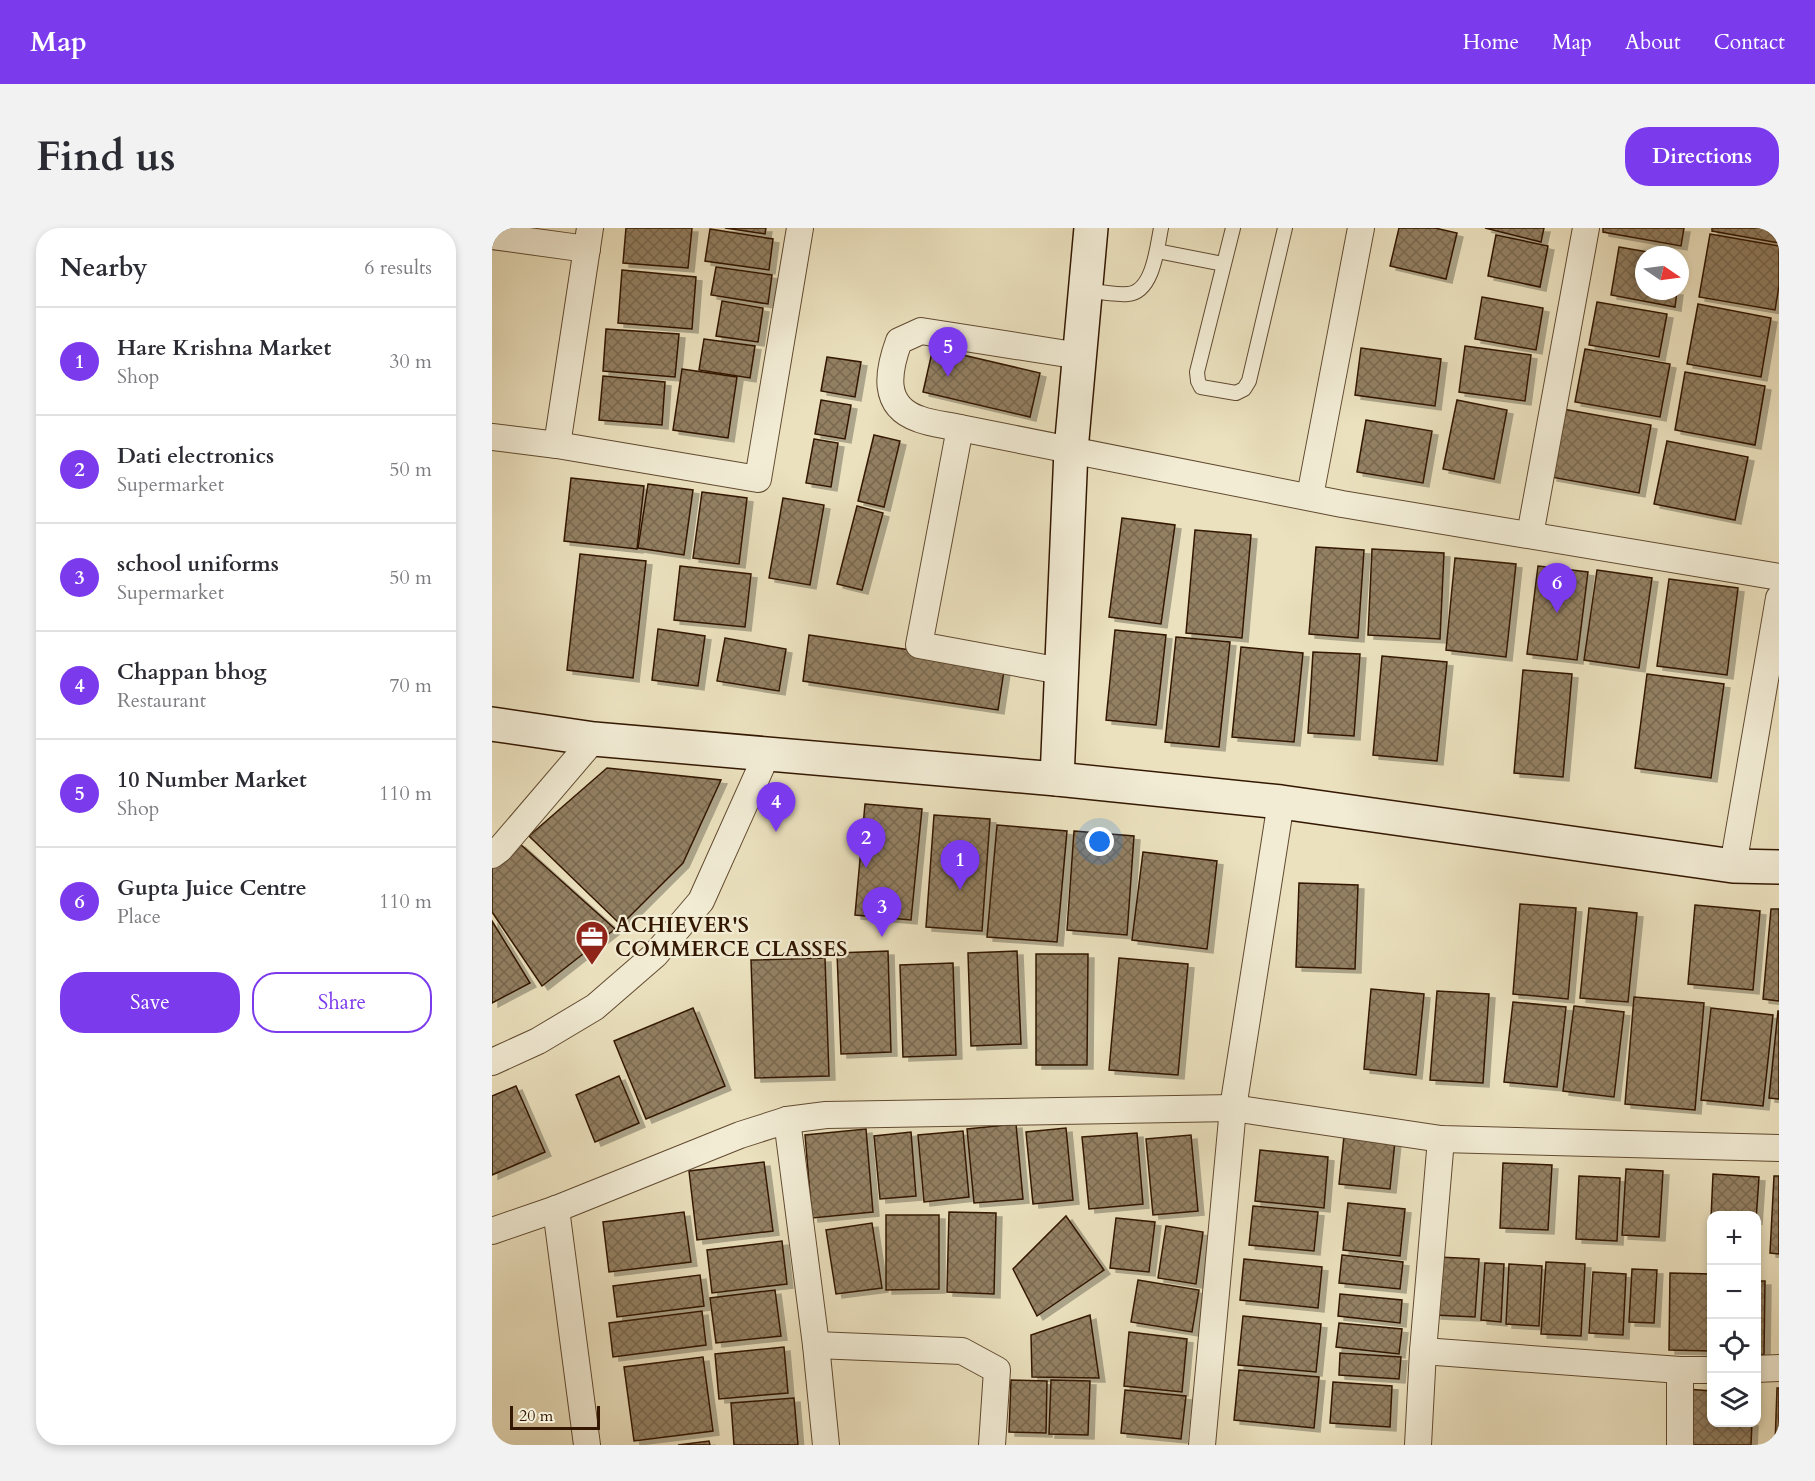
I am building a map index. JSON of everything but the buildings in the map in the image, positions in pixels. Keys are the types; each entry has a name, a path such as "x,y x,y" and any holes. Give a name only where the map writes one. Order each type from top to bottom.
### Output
{"street":[{"path":"492,437 557,445 758,479 800,228"},
{"path":"1057,779 1071,450 1092,228"},
{"path":"1310,496 1361,228"},
{"path":"1530,535 1586,228"},
{"path":"492,236 588,238 557,445"},
{"path":"1080,356 921,331 899,341 893,357 890,380 892,399 900,409 918,419 960,428 1310,496 1779,577"},
{"path":"960,428 919,645 1061,671"},
{"path":"1733,866 1779,598"},
{"path":"492,724 594,739 1057,779 1281,802 1733,866 1779,867"},
{"path":"492,855 500,849 594,739"},
{"path":"492,1062 538,1041 595,1007 655,955 701,901 767,754"},
{"path":"1202,1445 1233,1108 1281,802"},
{"path":"492,1231 556,1209 740,1135 787,1120 826,1115 1233,1108 1441,1139 1779,1148"},
{"path":"787,1120 816,1345 826,1445"},
{"path":"1418,1445 1423,1352 1441,1139"},
{"path":"556,1209 587,1445"},
{"path":"816,1345 962,1350 997,1370 992,1445"},
{"path":"1423,1352 1707,1370"},
{"path":"1761,1369 1779,1368"},
{"path":"1680,1370 1680,1445"}],"lane":[{"path":"1086,291 1130,294 1141,290 1151,272 1161,228"},
{"path":"1233,228 1197,372 1198,381 1202,387 1236,393 1244,389 1249,381 1285,228"},
{"path":"1157,251 1223,264"}],"place":[{"name":"10 Number Market","path":"948,377"},
{"name":"Gupta Juice Centre","path":"1557,613"},
{"name":"Chappan bhog","path":"776,832"},
{"name":"Dati electronics","path":"866,868"},
{"name":"Hare Krishna Market","path":"960,890"},
{"name":"school uniforms","path":"882,937"},
{"name":"ACHIEVER'S COMMERCE CLASSES","path":"592,966"}]}
